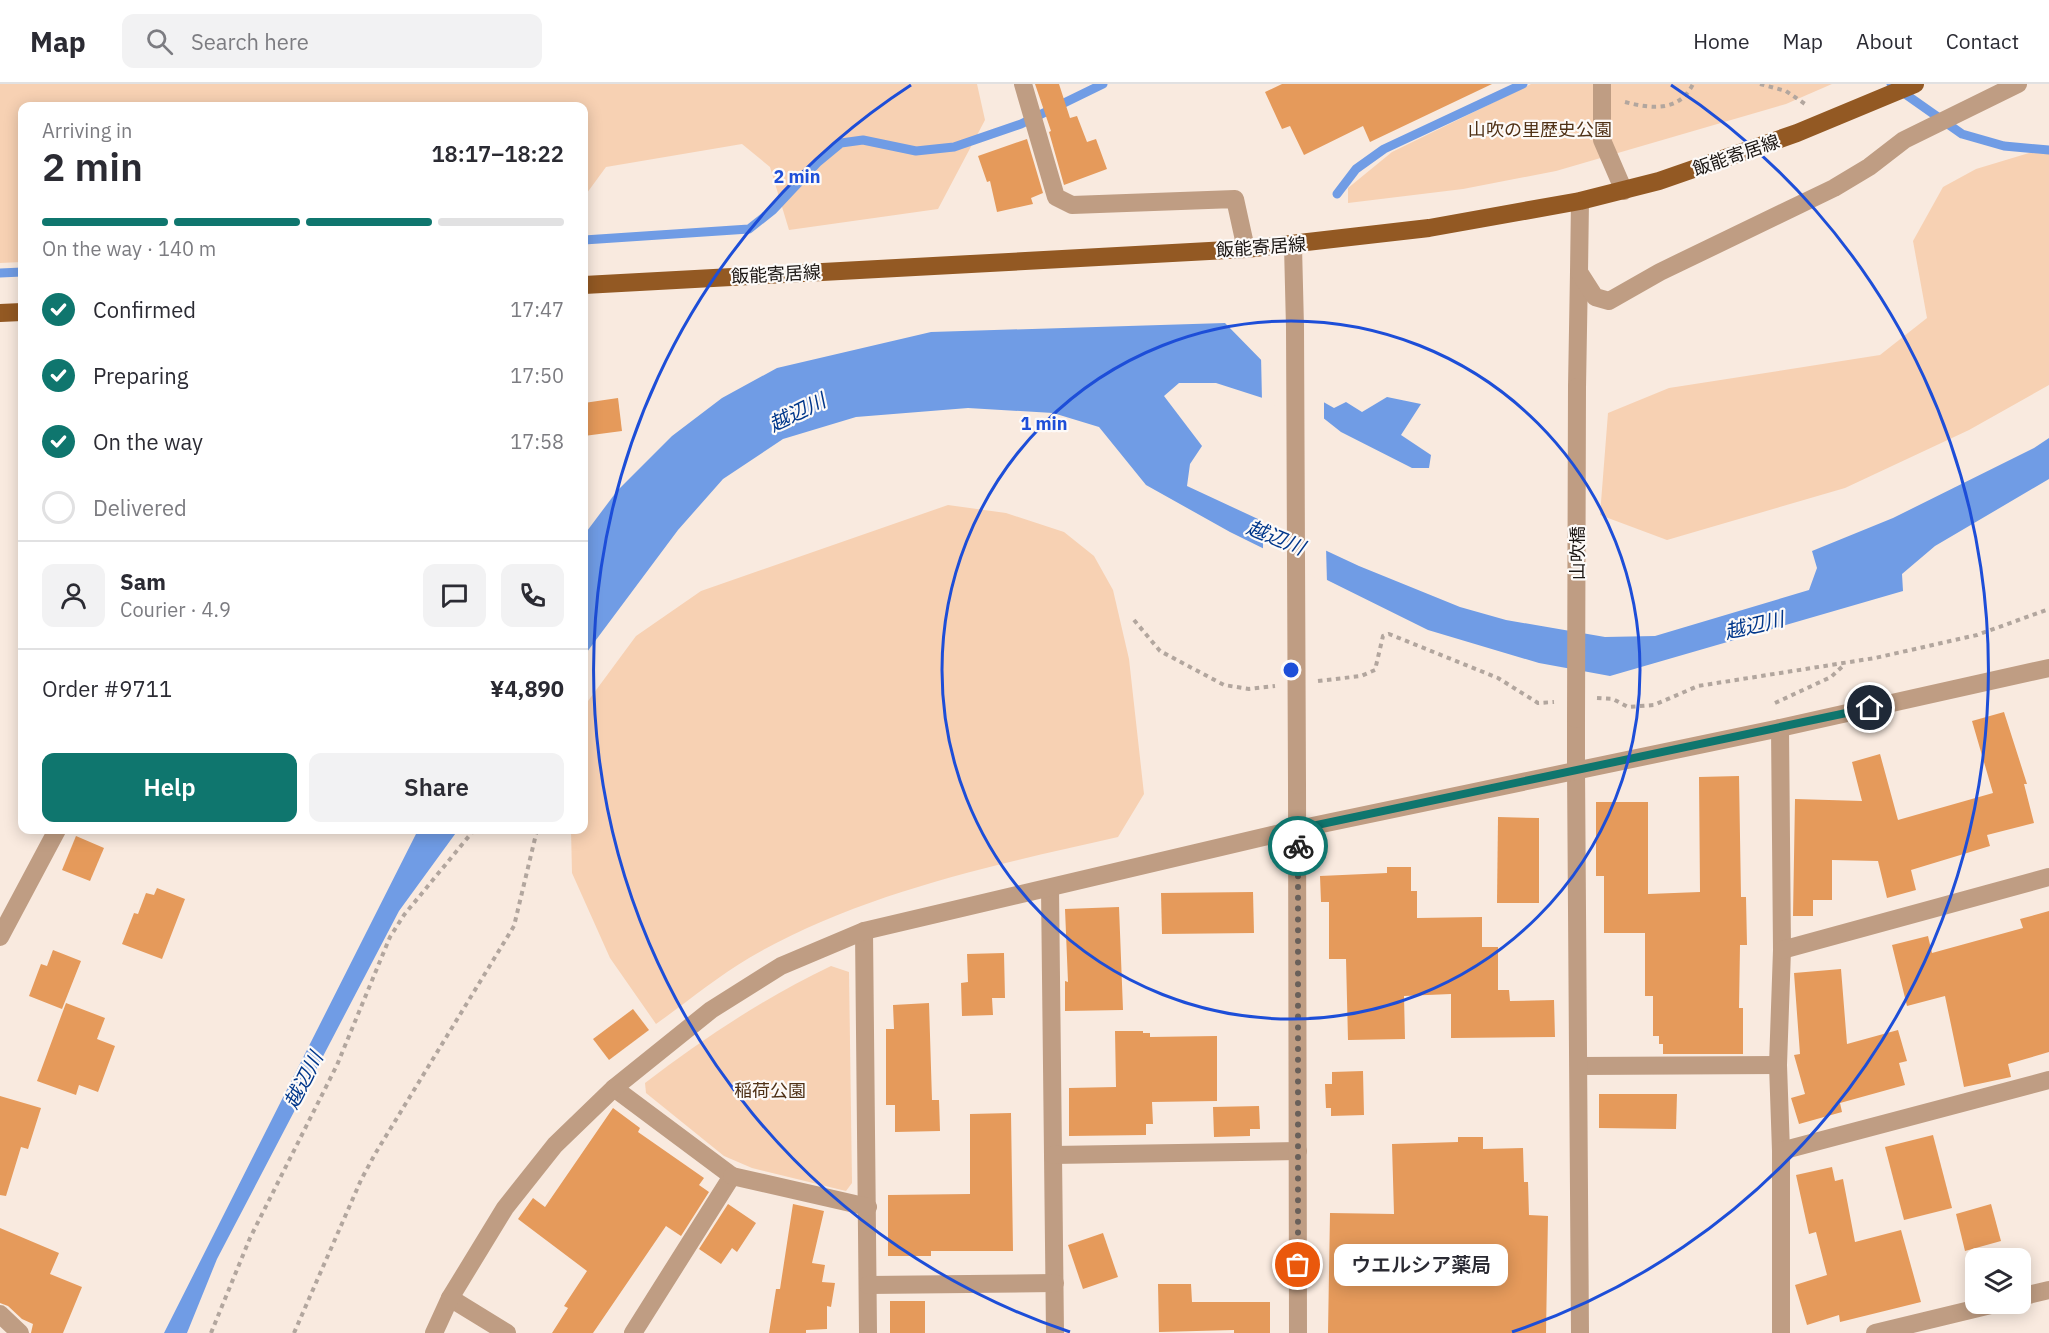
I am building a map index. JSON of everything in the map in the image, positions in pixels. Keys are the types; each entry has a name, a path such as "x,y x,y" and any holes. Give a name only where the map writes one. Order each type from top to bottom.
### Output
{"main road":[{"name":"飯能寄居線","path":"588,285 1293,246 1429,228 1623,191 1746,152 1916,84"},
{"path":"0,313 18,312"}],"street":[{"path":"1023,84 1056,197 1072,205 1235,199 1246,249"},
{"path":"1579,272 1595,297 1609,301 1660,272 1834,188 1869,167 1904,140 2018,84"},
{"path":"1602,88 1600,116 1602,140 1623,191"},
{"name":"山吹橋","path":"1580,201 1576,718 1580,1333"},
{"path":"1293,246 1298,829 1298,1333"},
{"path":"434,1333 450,1298 505,1208 555,1145 614,1088 711,1010 781,966 864,931 1298,829 1780,728 2049,668"},
{"path":"1780,728 1782,950 1778,1065 1781,1151 1781,1333"},
{"path":"0,937 55,834"},
{"path":"1782,950 2049,877"},
{"path":"1050,888 1055,1333"},
{"path":"864,931 868,1333"},
{"path":"1580,1066 1778,1065"},
{"path":"1781,1151 2049,1080"},
{"path":"614,1088 732,1176 868,1207"},
{"path":"1053,1155 1298,1151"},
{"path":"633,1333 732,1176"},
{"path":"868,1285 1054,1283"},
{"path":"2031,1294 2049,1290"},
{"path":"450,1298 507,1333"},
{"path":"1875,1333 1965,1311"},
{"path":"0,1314 20,1333"}],"path":[{"path":"1602,88 1648,108 1670,106 1687,96 1693,84"},
{"path":"1760,84 1786,91 1805,104"},
{"path":"211,1333 250,1238 337,1065 390,938 404,915 471,834"},
{"path":"294,1333 360,1180 514,926 536,834"}],"green space":[{"path":"0,84 977,84 985,120 938,209 789,230 770,167 742,144 606,167 588,192 588,102 18,102 18,262 0,263"},
{"name":"山吹の里歴史公園","path":"1531,84 1832,84 1786,104 1556,171 1463,189 1348,203 1348,188 1392,152"},
{"path":"2049,147 2049,385 1969,430 1845,488 1667,540 1600,515 1608,413 1669,388 1880,355 1927,318 1913,241 1943,187 1976,169"},
{"path":"948,505 1006,513 1064,532 1094,556 1113,590 1129,659 1144,794 1118,837 976,870 836,916 792,935 749,958 656,1024 610,958 572,873 571,834 588,834 588,701 636,636 701,591"},
{"name":"稲荷公園","path":"831,966 849,972 852,1183 846,1191 752,1168 724,1156 646,1093 645,1083 735,1020 782,991"}],"water":[{"name":"越辺川","path":"1225,323 1276,375 1334,408 1346,402 1362,412 1387,397 1421,404 1401,435 1431,455 1429,468 1412,468 1341,432 1322,417 1216,383 1179,383 1164,396 1202,446 1190,464 1187,486 1359,566 1460,607 1506,620 1605,637 1655,636 1809,590 1817,568 1812,551 1893,518 2034,448 2049,438 2049,479 1935,546 1902,574 1903,591 1610,676 1539,663 1428,630 1230,532 1146,485 1099,427 1053,413 968,408 856,417 783,439 723,479 678,530 588,651 588,530 617,491 672,436 722,398 777,368 931,332"},
{"name":"越辺川","path":"416,834 455,834 399,911 217,1259 187,1333 164,1333"}],"pier":[{"path":"1261,355 1278,372 1324,399 1324,422 1262,401"},
{"path":"1263,516 1326,547 1327,583 1263,552"}],"building":[{"path":"1035,84 1059,84 1070,118 1077,116 1087,142 1096,139 1107,169 1064,185 1049,132 1051,131"},
{"path":"1282,84 1492,84 1370,142 1363,126 1304,155 1290,126 1282,129 1265,92"},
{"path":"1027,139 1043,193 1031,198 1033,204 997,212 990,181 987,182 978,156"},
{"path":"618,398 622,431 588,435 588,402"},
{"path":"2004,712 2027,784 2024,784 2034,823 1987,835 1990,846 1911,870 1916,890 1887,898 1878,861 1832,860 1832,900 1813,900 1813,916 1793,916 1795,799 1862,801 1852,762 1880,754 1898,820 1993,793 1972,721"},
{"path":"1739,776 1741,897 1746,897 1747,945 1740,945 1739,1008 1743,1008 1743,1054 1663,1054 1663,1044 1659,1044 1659,1036 1653,1036 1653,996 1645,996 1645,933 1604,933 1604,876 1596,876 1596,802 1648,802 1648,894 1700,892 1699,777"},
{"path":"1498,817 1539,818 1539,903 1497,903"},
{"path":"76,836 104,848 90,881 62,870"},
{"path":"1387,867 1411,867 1411,891 1417,891 1417,918 1482,917 1482,947 1498,947 1498,990 1509,990 1510,1001 1554,1000 1555,1037 1451,1038 1451,994 1404,996 1405,1039 1348,1040 1346,959 1329,959 1329,902 1321,902 1320,876 1387,873"},
{"path":"157,888 185,899 162,959 122,944 134,913 138,914 146,893 154,895"},
{"path":"1253,892 1254,933 1162,934 1161,893"},
{"path":"1119,907 1123,1010 1065,1011 1065,981 1068,982 1065,909"},
{"path":"2049,911 2049,1052 2008,1064 2011,1077 1964,1087 1945,996 1907,1006 1892,945 1928,936 1932,953 2023,928 2020,919"},
{"path":"53,950 81,961 62,1009 29,996 41,964 47,966"},
{"path":"1004,953 1005,998 992,998 993,1015 962,1016 961,983 968,982 967,954"},
{"path":"1841,969 1847,1044 1898,1030 1907,1061 1899,1063 1905,1085 1840,1103 1842,1112 1799,1124 1791,1098 1805,1094 1794,1055 1800,1054 1794,973"},
{"path":"66,1003 105,1018 97,1039 115,1046 98,1092 79,1085 76,1095 37,1081"},
{"path":"929,1003 932,1100 939,1100 940,1131 895,1132 895,1105 886,1105 886,1029 894,1029 893,1005"},
{"path":"633,1009 649,1030 609,1060 593,1039"},
{"path":"1115,1031 1143,1031 1143,1033 1150,1033 1150,1037 1217,1036 1217,1101 1152,1102 1153,1124 1146,1124 1146,1135 1069,1136 1069,1088 1116,1087"},
{"path":"1363,1071 1364,1115 1331,1116 1331,1108 1326,1108 1325,1084 1332,1084 1332,1072"},
{"path":"1599,1094 1677,1094 1676,1129 1599,1128"},
{"path":"0,1096 41,1108 28,1149 21,1147 6,1196 0,1195"},
{"path":"1259,1106 1260,1129 1250,1129 1250,1136 1214,1137 1213,1107"},
{"path":"613,1108 640,1128 638,1132 704,1178 699,1185 709,1192 681,1236 666,1226 593,1333 552,1333 568,1308 564,1306 587,1271 518,1219 533,1198 545,1207"},
{"path":"1011,1113 1013,1251 931,1251 931,1256 888,1256 888,1195 970,1194 970,1114"},
{"path":"1933,1135 1952,1208 1904,1220 1885,1147"},
{"path":"1458,1137 1483,1137 1483,1149 1523,1148 1524,1182 1528,1182 1529,1215 1548,1216 1546,1333 1328,1333 1330,1213 1394,1214 1392,1144 1458,1142"},
{"path":"1832,1167 1835,1181 1843,1179 1855,1242 1901,1230 1921,1302 1840,1322 1839,1315 1807,1325 1795,1285 1827,1275 1816,1232 1809,1234 1796,1175"},
{"path":"728,1204 756,1223 737,1252 732,1248 721,1264 699,1249"},
{"path":"793,1204 824,1211 812,1263 825,1265 822,1282 835,1283 831,1307 827,1306 827,1329 806,1330 806,1333 769,1333 776,1289 780,1289"},
{"path":"1991,1204 2001,1241 1976,1248 1965,1248 1965,1251 1956,1214"},
{"path":"0,1228 59,1253 50,1274 82,1287 63,1333 31,1333 33,1324 0,1303"},
{"path":"1103,1233 1118,1277 1083,1289 1068,1245"},
{"path":"1158,1284 1191,1284 1192,1302 1270,1302 1270,1333 1234,1333 1234,1330 1159,1332"},
{"path":"890,1301 925,1301 925,1333 890,1333"}],"waterway":[{"path":"588,240 749,229 773,210 818,162 841,143 863,140 916,151 954,147 1021,124 1103,84"},
{"path":"1337,194 1356,169 1384,149 1523,84"},
{"path":"1891,84 1962,134 2004,146 2049,150"},
{"path":"0,273 18,272"}],"way so far":[{"path":"1298,846 1298,1265"}],"place":[{"name":"ウエルシア薬局","path":"1298,1265"}],"route":[{"path":"1298,846 1298,829 1870,708"}]}
